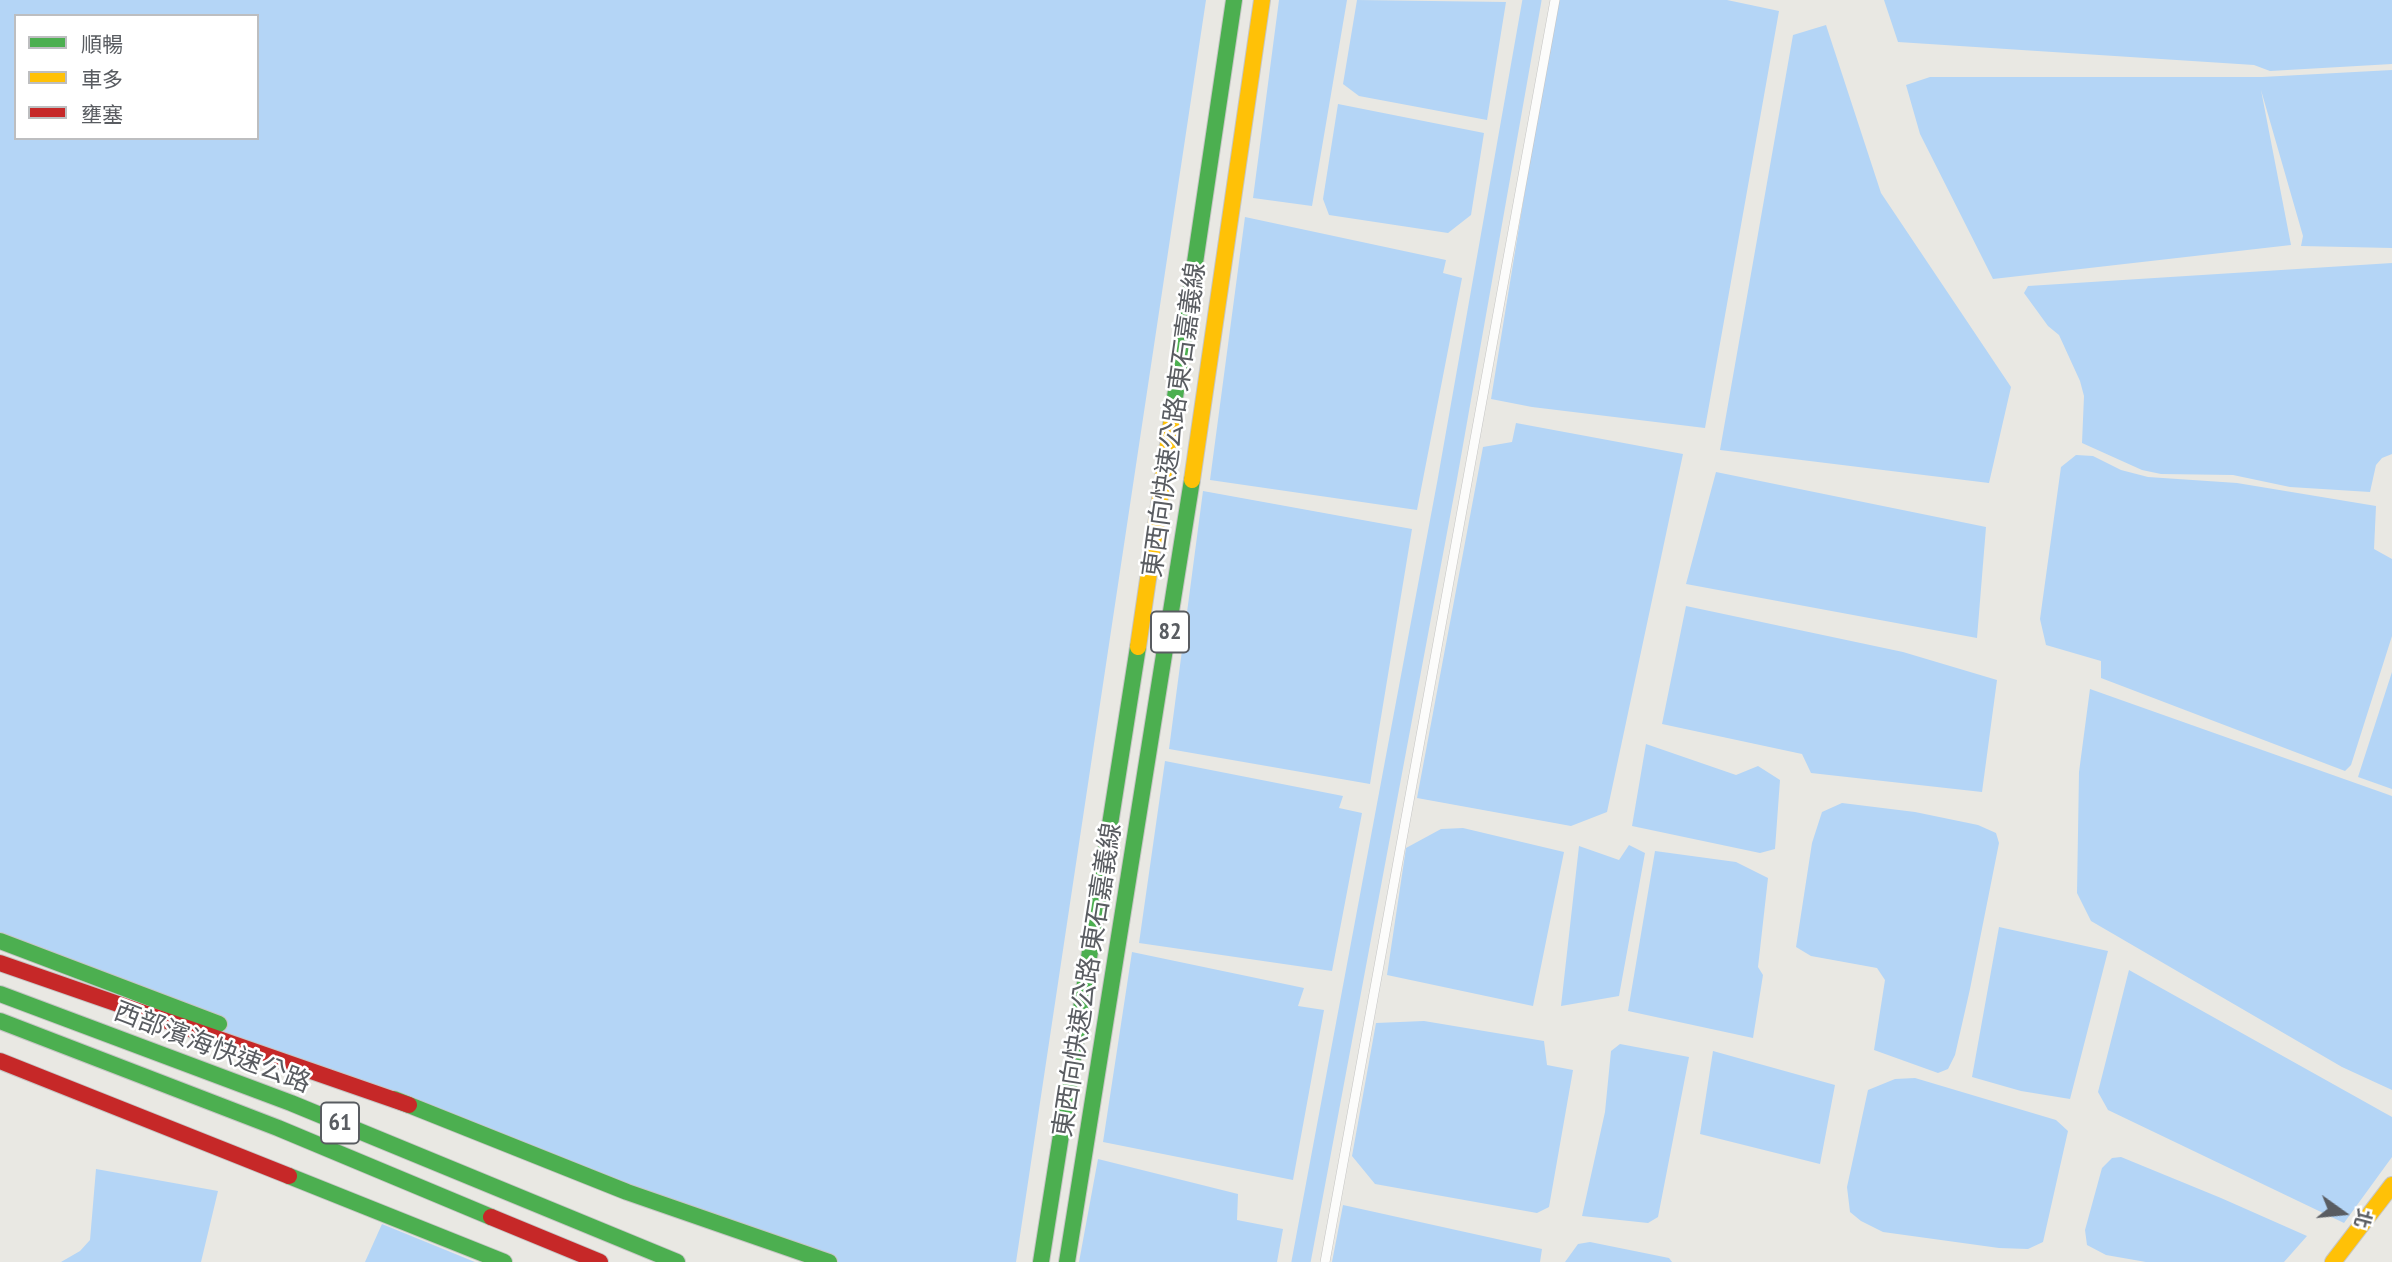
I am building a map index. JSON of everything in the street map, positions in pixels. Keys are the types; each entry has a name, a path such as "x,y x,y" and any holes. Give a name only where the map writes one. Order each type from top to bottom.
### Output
{"main road":[{"name":"東西向快速公路 東石嘉義線","path":"1041,1262 1138,647 1234,0"},
{"name":"東西向快速公路 東石嘉義線","path":"1067,1262 1165,662 1262,0"},
{"path":"0,941 157,998 409,1105 627,1192 829,1262"},
{"path":"0,963 409,1105"},
{"name":"西部濱海快速公路","path":"0,994 291,1103 677,1262"},
{"name":"西部濱海快速公路","path":"0,1021 278,1128 600,1262"},
{"path":"0,1061 504,1262"},
{"path":"2333,1262 2392,1185"}],"lane":[{"path":"1325,1262 1555,0"}],"water":[{"path":"0,0 1206,0 1016,1262 825,1262 0,948"},
{"path":"1279,0 1347,0 1312,206 1253,198"},
{"path":"1357,0 1506,2 1487,120 1359,96 1343,84"},
{"path":"1556,0 1727,0 1779,11 1705,428 1532,407 1491,399"},
{"path":"1884,0 2392,0 2392,64 2270,71 2254,65 1898,42"},
{"path":"1826,25 1881,193 2011,387 1989,483 1720,450 1793,35"},
{"path":"2392,70 2392,248 2301,246 2303,236 2261,90 2291,245 1993,279 1920,134 1906,85 1930,77 2262,77"},
{"path":"1338,104 1484,133 1471,215 1448,233 1329,215 1323,199"},
{"path":"1245,217 1446,260 1443,273 1462,278 1417,510 1210,480"},
{"path":"2392,263 2392,454 2382,458 2376,465 2370,492 2290,487 2233,475 2161,474 2142,470 2082,443 2084,396 2080,381 2059,335 2048,326 2024,293 2028,286"},
{"path":"1516,423 1683,454 1607,812 1571,826 1417,798 1483,447 1512,442"},
{"path":"2076,455 2093,456 2121,470 2148,477 2237,483 2376,506 2374,549 2392,559 2392,636 2351,765 2345,771 2101,678 2101,661 2046,645 2040,619 2061,467"},
{"path":"1716,472 1986,527 1977,638 1686,584"},
{"path":"1203,491 1412,529 1370,784 1169,749"},
{"path":"1686,606 1903,652 1997,680 1982,792 1811,773 1802,754 1662,724"},
{"path":"2392,672 2392,789 2358,777"},
{"path":"2090,689 2392,796 2392,1090 2342,1067 2091,921 2077,893 2079,772"},
{"path":"1646,744 1736,775 1758,766 1780,780 1775,849 1760,853 1632,826"},
{"path":"1165,761 1343,796 1339,808 1362,813 1332,971 1139,943"},
{"path":"1842,803 1915,812 1978,825 1996,833 1999,843 1955,1055 1948,1069 1938,1073 1874,1050 1885,980 1877,968 1811,956 1796,947 1812,843 1822,812"},
{"path":"1463,828 1564,852 1533,1006 1387,975 1406,848 1441,829"},
{"path":"1629,845 1645,853 1619,996 1561,1006 1579,846 1619,860"},
{"path":"1655,851 1736,862 1768,878 1758,967 1763,975 1753,1038 1628,1011"},
{"path":"1999,927 2108,951 2070,1099 2021,1091 1972,1077"},
{"path":"1132,952 1304,988 1298,1006 1324,1010 1293,1180 1103,1142"},
{"path":"2129,970 2392,1117 2392,1157 2344,1223 2108,1110 2098,1092"},
{"path":"1424,1021 1544,1041 1547,1065 1573,1070 1549,1207 1537,1213 1375,1184 1352,1156 1376,1023"},
{"path":"1620,1044 1689,1057 1658,1217 1648,1223 1582,1216 1605,1112 1611,1051"},
{"path":"1713,1051 1835,1085 1820,1164 1700,1134"},
{"path":"1915,1078 2056,1120 2068,1131 2043,1242 2028,1249 1999,1248 1883,1232 1850,1212 1847,1187 1868,1090 1895,1079"},
{"path":"2121,1157 2307,1236 2284,1262 2146,1262 2106,1255 2087,1245 2085,1230 2102,1168 2112,1158"},
{"path":"1098,1159 1238,1194 1237,1220 1283,1229 1277,1262 1079,1262"},
{"path":"96,1169 218,1191 201,1262 61,1262 80,1251 90,1240"},
{"path":"1343,1205 1542,1249 1540,1262 1332,1262"},
{"path":"382,1224 475,1262 365,1262"},
{"path":"1590,1242 1669,1258 1672,1262 1565,1262 1578,1244"}],"waterway":[{"path":"1301,1262 1447,481 1532,0"}],"traffic: fast":[{"path":"1171,424 1234,0"},
{"path":"1067,1262 1192,480"},
{"path":"1041,1262 1138,647"},
{"path":"0,941 219,1024"},
{"path":"0,994 291,1103 677,1262"},
{"path":"0,1021 278,1128 491,1217"},
{"path":"394,1099 627,1192 829,1262"},
{"path":"289,1176 504,1262"}],"traffic: slow":[{"path":"1192,480 1262,0"},
{"path":"1138,647 1171,424"},
{"path":"2333,1262 2392,1185"}],"traffic: jam":[{"path":"0,963 409,1105"},
{"path":"0,1061 289,1176"},
{"path":"491,1217 600,1262"}]}
